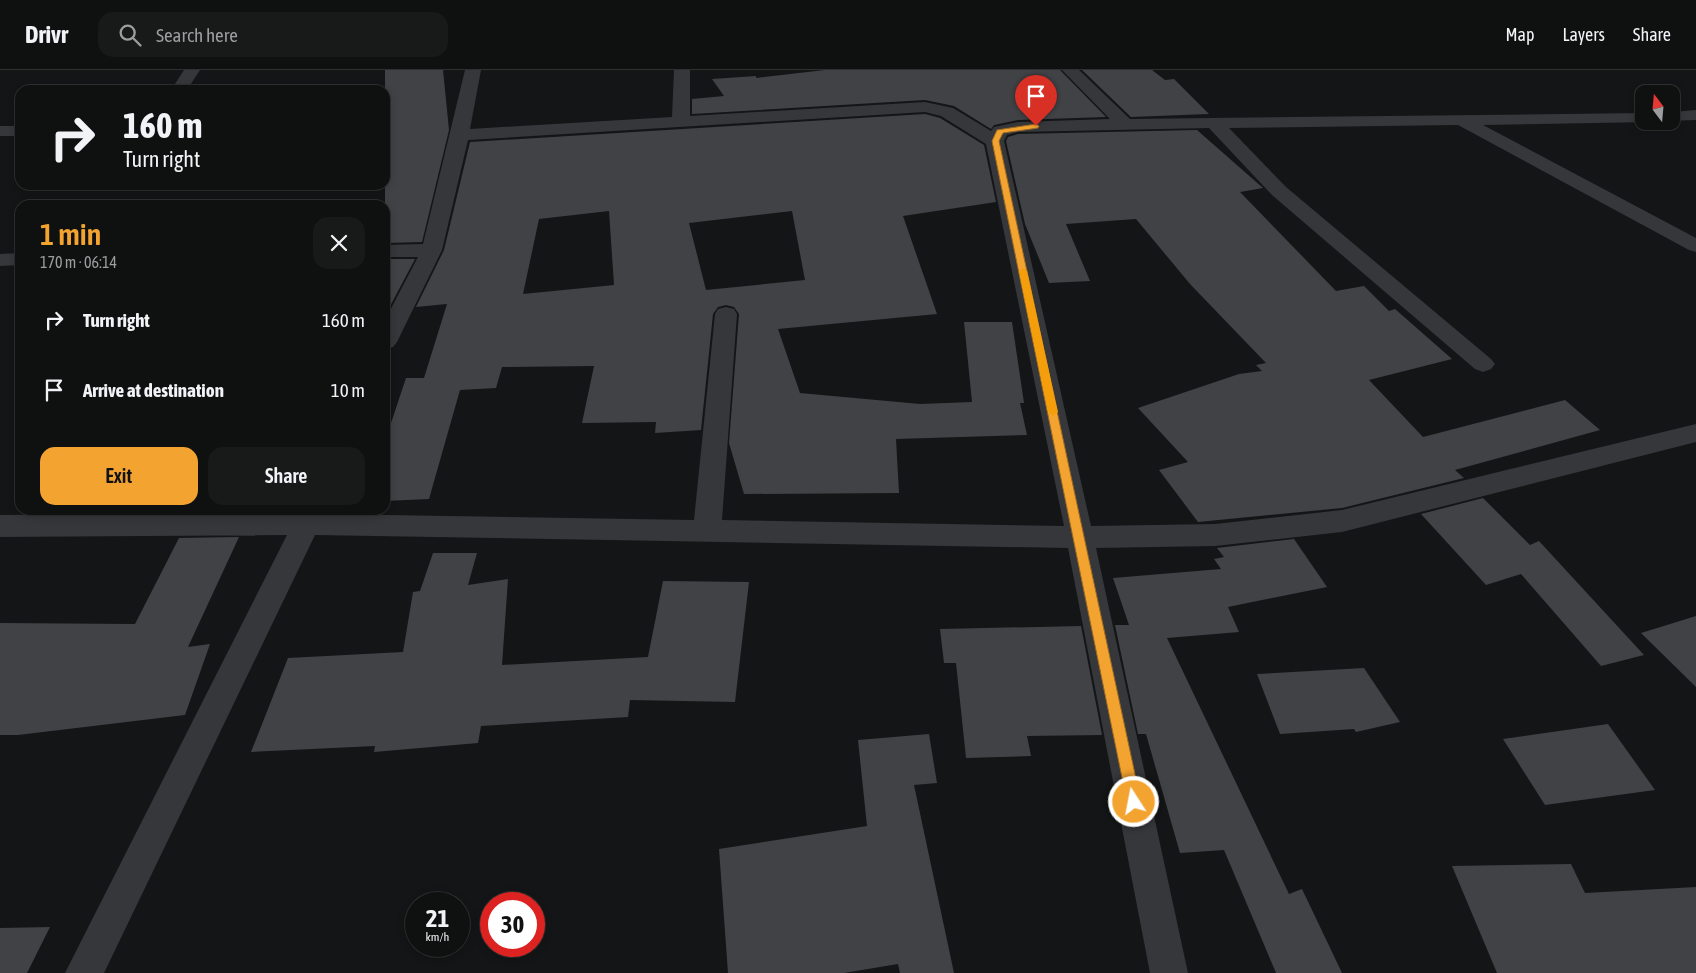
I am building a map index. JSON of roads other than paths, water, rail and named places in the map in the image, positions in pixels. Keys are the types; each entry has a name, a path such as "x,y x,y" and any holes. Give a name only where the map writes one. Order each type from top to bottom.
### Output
{"street":[{"path":"182,85 192,70"},
{"path":"390,332 432,250 460,135 473,70"},
{"path":"681,122 682,70"},
{"path":"1070,70 1125,124"},
{"path":"460,135 925,107 947,112 995,141"},
{"path":"1680,116 1696,115"},
{"path":"1168,973 1080,537 995,141 1000,131 1018,127 1125,124 1635,118"},
{"path":"1461,120 1696,246"},
{"path":"1214,123 1279,192 1484,364"},
{"path":"0,131 15,131"},
{"path":"390,251 432,250"},
{"path":"0,260 15,259"},
{"path":"707,531 726,314"},
{"path":"0,526 308,517 707,531 1080,537 1215,535 1342,521 1696,433"},
{"path":"84,973 308,517"}]}
